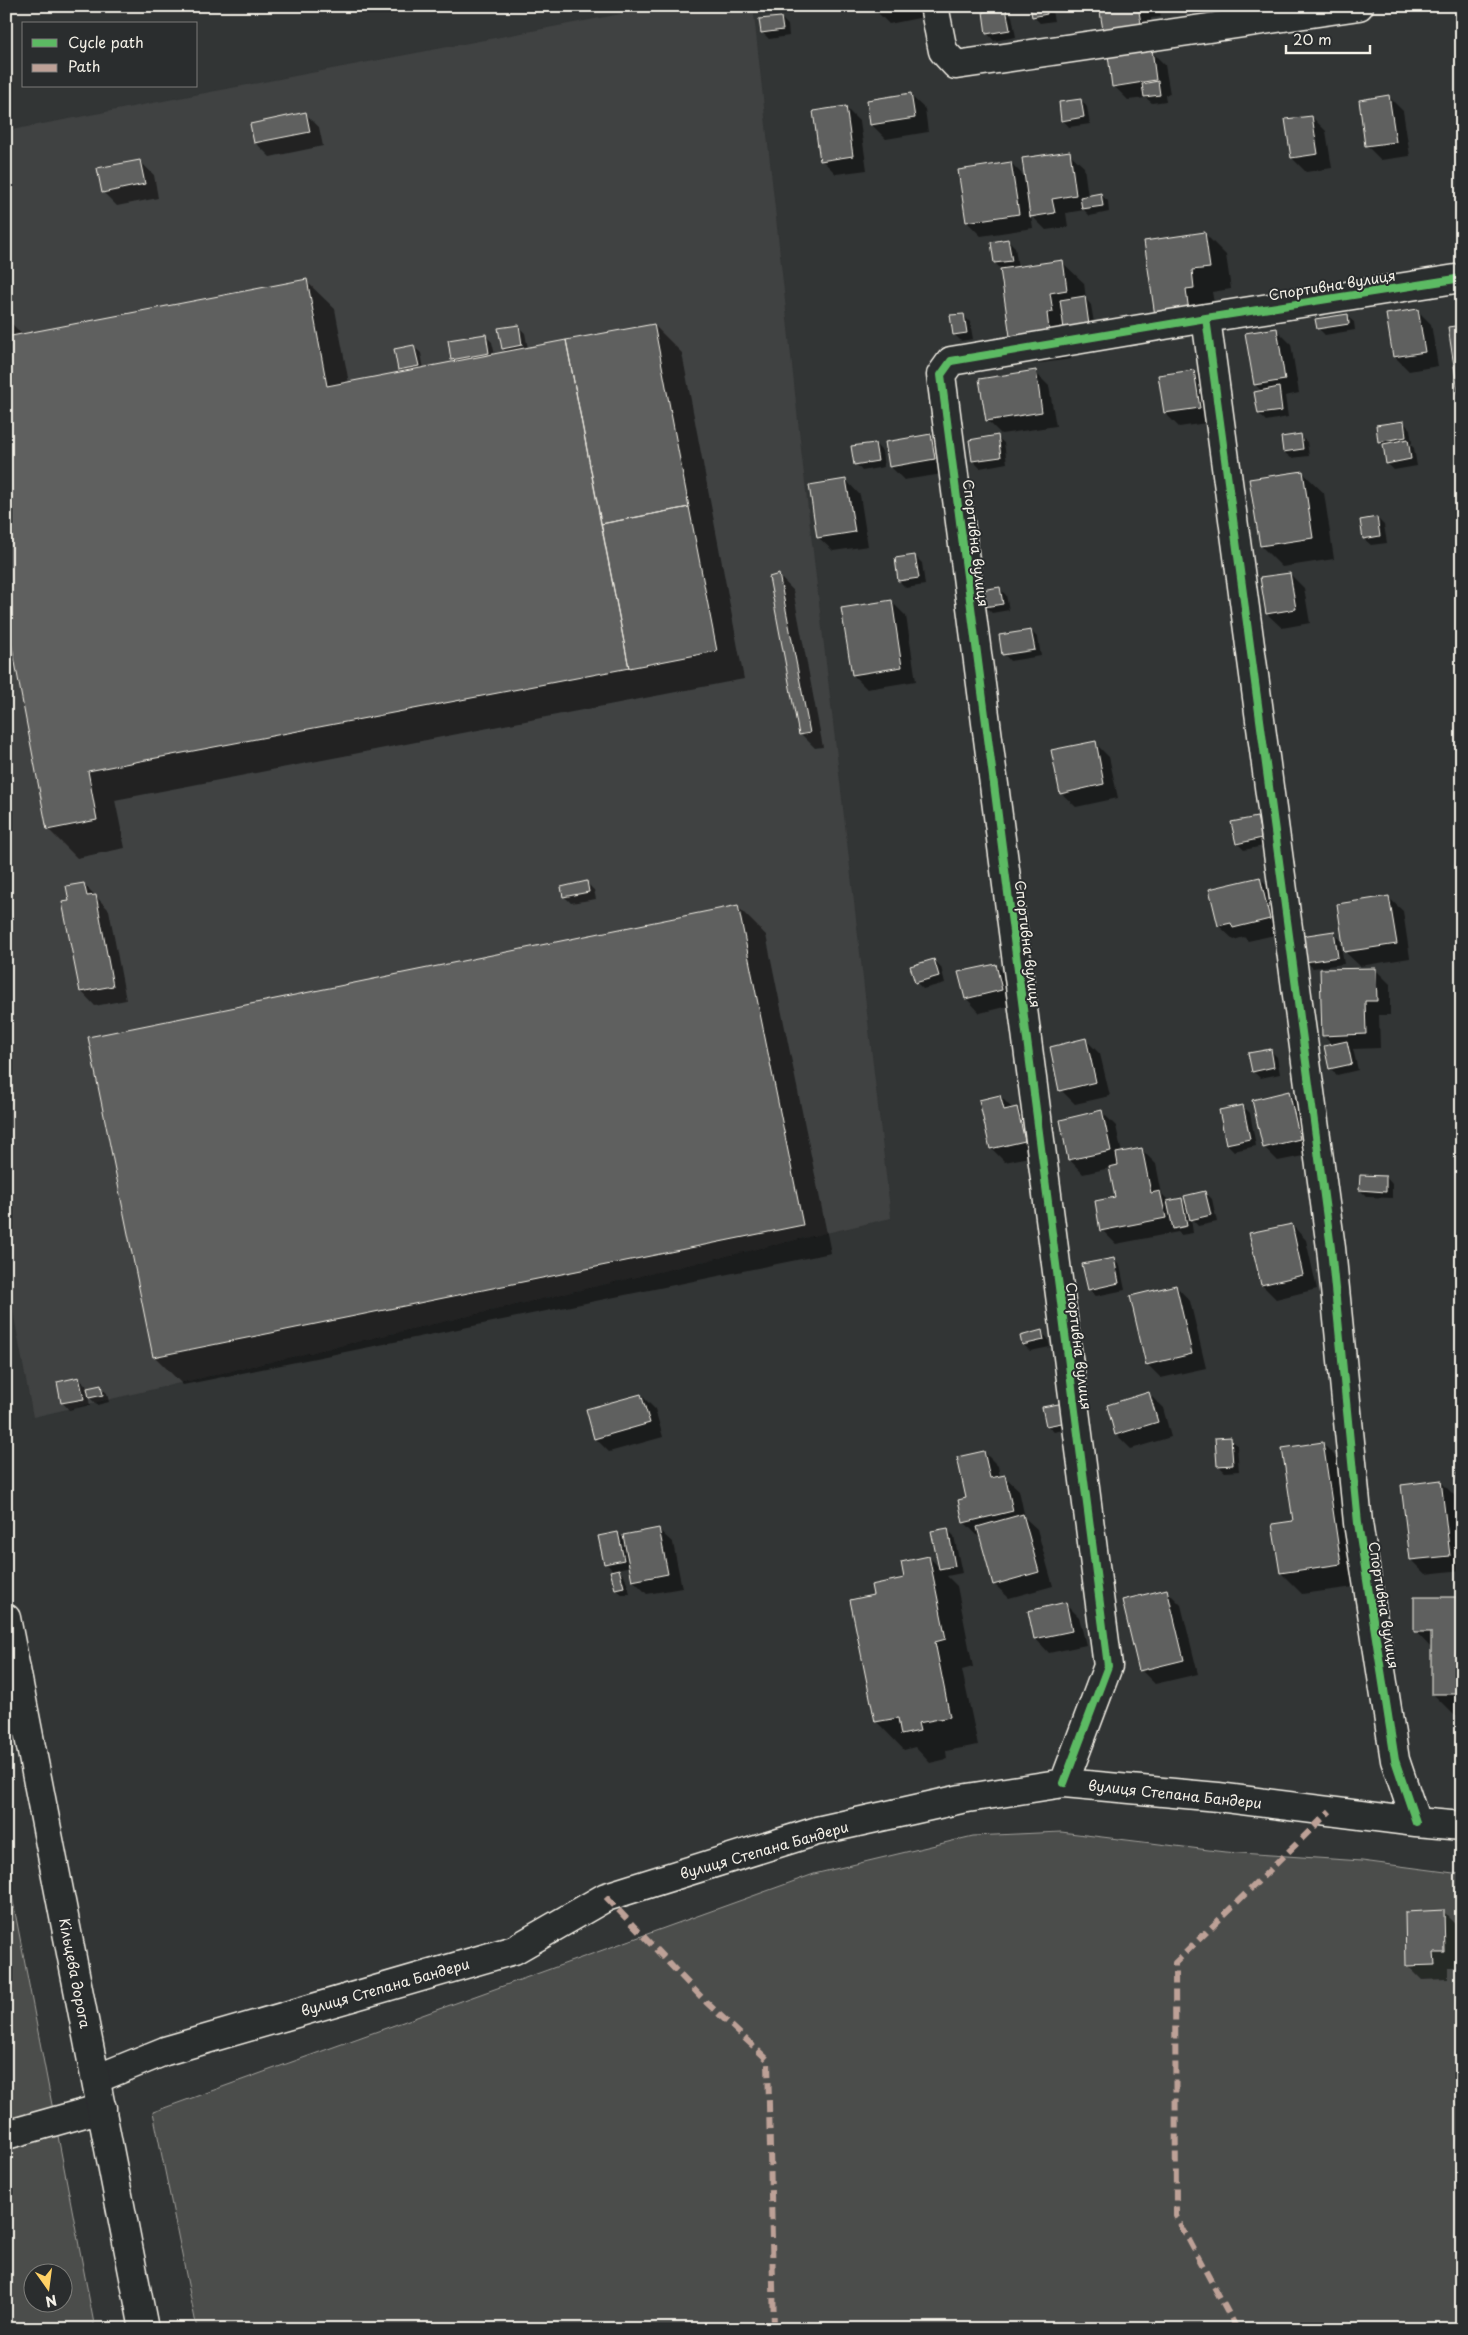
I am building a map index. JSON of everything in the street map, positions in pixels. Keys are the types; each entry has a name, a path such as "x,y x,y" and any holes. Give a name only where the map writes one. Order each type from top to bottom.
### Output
{"main road":[{"path":"934,6 943,51 956,65 1359,6"},
{"name":"Спортивна вулиця","path":"1064,1783 1108,1666 942,375 950,362 1206,318 1462,278"},
{"name":"Спортивна вулиця","path":"1206,318 1331,1248 1358,1523 1395,1760 1416,1822"},
{"name":"Кільцева дорога","path":"6,1618 144,2329"},
{"name":"вулиця Степана Бандери","path":"96,2079 165,2051 514,1950 606,1897 817,1831 961,1799 1064,1783 1218,1797 1462,1826"},
{"path":"6,2134 102,2108"}],"shaded area":[{"path":"663,6 753,6 802,458 891,1218 33,1417 6,1274 6,131"},
{"path":"1061,1832 1225,1852 1362,1861 1461,1874 1462,2329 197,2329 153,2112 814,1874 973,1836"},
{"path":"6,1865 95,2329 6,2329"}],"building":[{"path":"872,6 894,6 873,11"},
{"path":"1030,6 1046,6 1047,14 1032,17"},
{"path":"1099,6 1138,6 1142,29 1104,36"},
{"path":"1006,8 1010,30 986,34 983,12"},
{"path":"781,17 783,30 761,33 759,19"},
{"path":"1152,49 1156,80 1112,87 1108,55"},
{"path":"1158,81 1160,95 1144,97 1142,84"},
{"path":"911,93 915,118 870,125 867,100"},
{"path":"1389,95 1396,142 1365,146 1359,100"},
{"path":"1081,99 1084,117 1061,121 1059,102"},
{"path":"846,106 853,156 820,161 813,111"},
{"path":"306,112 310,132 254,143 250,124"},
{"path":"1312,116 1318,154 1291,158 1285,119"},
{"path":"1070,151 1076,195 1052,199 1055,213 1030,217 1022,158"},
{"path":"140,160 145,184 102,193 97,168"},
{"path":"1011,162 1019,214 966,222 958,170"},
{"path":"1101,193 1103,206 1082,209 1080,197"},
{"path":"1205,232 1210,268 1192,270 1194,288 1186,289 1189,312 1155,316 1144,241"},
{"path":"1008,239 1012,261 994,263 991,242"},
{"path":"1063,260 1067,290 1050,293 1053,312 1047,313 1050,338 1011,343 1000,269"},
{"path":"307,279 327,386 566,340 629,668 88,771 97,820 47,830 6,615 6,337"},
{"path":"1085,296 1089,325 1064,329 1060,300"},
{"path":"1418,309 1425,352 1393,357 1386,314"},
{"path":"964,314 967,333 953,335 950,315"},
{"path":"1348,314 1349,324 1317,329 1315,319"},
{"path":"654,324 689,507 601,524 566,340"},
{"path":"519,325 522,345 502,349 498,328"},
{"path":"1462,325 1462,397 1459,398 1448,327"},
{"path":"1277,328 1285,380 1254,385 1245,333"},
{"path":"486,334 489,353 451,360 448,340"},
{"path":"414,345 419,366 398,370 394,349"},
{"path":"1036,370 1042,412 986,421 979,379"},
{"path":"1194,370 1200,408 1164,413 1158,375"},
{"path":"1279,387 1282,411 1258,414 1254,392"},
{"path":"1404,421 1406,437 1378,442 1376,425"},
{"path":"931,434 935,459 889,467 885,442"},
{"path":"1301,434 1303,449 1283,452 1281,437"},
{"path":"998,435 1001,457 972,461 969,440"},
{"path":"1408,439 1411,459 1386,464 1383,444"},
{"path":"875,443 878,461 854,465 851,446"},
{"path":"1303,471 1313,538 1260,546 1249,479"},
{"path":"846,479 855,532 817,538 809,485"},
{"path":"689,507 717,651 629,668 601,524"},
{"path":"1377,517 1380,536 1363,539 1360,520"},
{"path":"915,555 919,578 898,581 895,558"},
{"path":"1290,573 1296,609 1266,614 1260,577"},
{"path":"779,574 810,733 799,735 769,577"},
{"path":"1000,587 1003,604 984,607 981,590"},
{"path":"892,600 902,667 852,675 841,608"},
{"path":"1031,630 1035,650 1002,655 999,635"},
{"path":"1096,741 1104,784 1060,794 1051,750"},
{"path":"1257,817 1262,838 1236,844 1231,822"},
{"path":"1260,877 1270,919 1233,928 1231,923 1218,926 1209,889"},
{"path":"587,881 589,892 563,897 561,887"},
{"path":"84,883 87,896 96,895 113,986 80,992 62,902 69,901 66,886"},
{"path":"1389,896 1397,944 1344,952 1337,904"},
{"path":"738,905 803,1225 153,1357 88,1037"},
{"path":"1334,931 1338,957 1305,962 1301,936"},
{"path":"934,959 939,976 915,983 910,966"},
{"path":"996,964 1002,990 965,999 958,972"},
{"path":"1376,968 1377,1001 1365,1001 1366,1034 1322,1036 1320,969"},
{"path":"1086,1038 1096,1082 1059,1091 1050,1047"},
{"path":"1347,1041 1352,1064 1329,1069 1324,1046"},
{"path":"1271,1049 1274,1067 1252,1072 1248,1053"},
{"path":"1289,1091 1300,1139 1263,1148 1252,1100"},
{"path":"1000,1095 1004,1110 1017,1107 1025,1141 990,1149 979,1100"},
{"path":"1243,1105 1250,1139 1226,1144 1219,1110"},
{"path":"1102,1110 1111,1151 1068,1160 1060,1120"},
{"path":"1142,1148 1151,1193 1160,1191 1166,1218 1100,1231 1095,1201 1115,1197 1109,1167 1118,1165 1116,1153"},
{"path":"1360,1175 1386,1176 1386,1192 1359,1190"},
{"path":"1205,1191 1211,1215 1190,1220 1184,1196"},
{"path":"1182,1198 1187,1226 1173,1229 1167,1201"},
{"path":"1292,1224 1303,1275 1261,1285 1249,1233"},
{"path":"1114,1258 1119,1283 1088,1290 1082,1264"},
{"path":"1176,1285 1192,1354 1146,1365 1130,1296"},
{"path":"1042,1330 1044,1340 1022,1345 1020,1336"},
{"path":"79,1377 84,1399 61,1403 57,1382"},
{"path":"101,1385 103,1395 89,1398 87,1388"},
{"path":"1149,1392 1158,1422 1115,1435 1107,1405"},
{"path":"641,1394 650,1423 594,1439 586,1409"},
{"path":"1064,1403 1067,1422 1046,1426 1042,1407"},
{"path":"1231,1437 1233,1465 1217,1466 1215,1438"},
{"path":"1323,1442 1341,1564 1280,1573 1272,1524 1293,1521 1282,1448"},
{"path":"984,1451 990,1478 1005,1475 1013,1511 963,1523 958,1500 966,1498 957,1457"},
{"path":"1462,1471 1462,1497 1461,1497 1457,1472"},
{"path":"1441,1480 1450,1556 1410,1560 1401,1485"},
{"path":"1023,1514 1039,1572 993,1585 977,1527"},
{"path":"659,1528 668,1574 632,1581 623,1535"},
{"path":"948,1528 955,1566 939,1569 931,1531"},
{"path":"618,1532 624,1560 604,1564 598,1536"},
{"path":"929,1556 946,1639 935,1642 950,1717 918,1723 920,1731 901,1735 898,1718 875,1722 850,1600 873,1595 871,1585 904,1578 901,1562"},
{"path":"619,1569 624,1587 615,1589 610,1571"},
{"path":"1167,1589 1184,1660 1139,1671 1122,1600"},
{"path":"1414,1597 1462,1597 1462,1694 1431,1694 1431,1632 1414,1632"},
{"path":"1066,1602 1072,1631 1034,1639 1028,1611"},
{"path":"1444,1910 1445,1953 1434,1953 1435,1965 1406,1966 1405,1912"}],"marked path":[{"path":"1237,2329 1176,2216 1175,1963 1330,1811"},
{"path":"606,1897 706,2002 768,2060 774,2329"}],"cycle path":[{"path":"1064,1783 1108,1666 941,375 951,361 1206,318 1462,278"},
{"path":"1206,318 1331,1248 1358,1523 1395,1760 1416,1822"}]}
